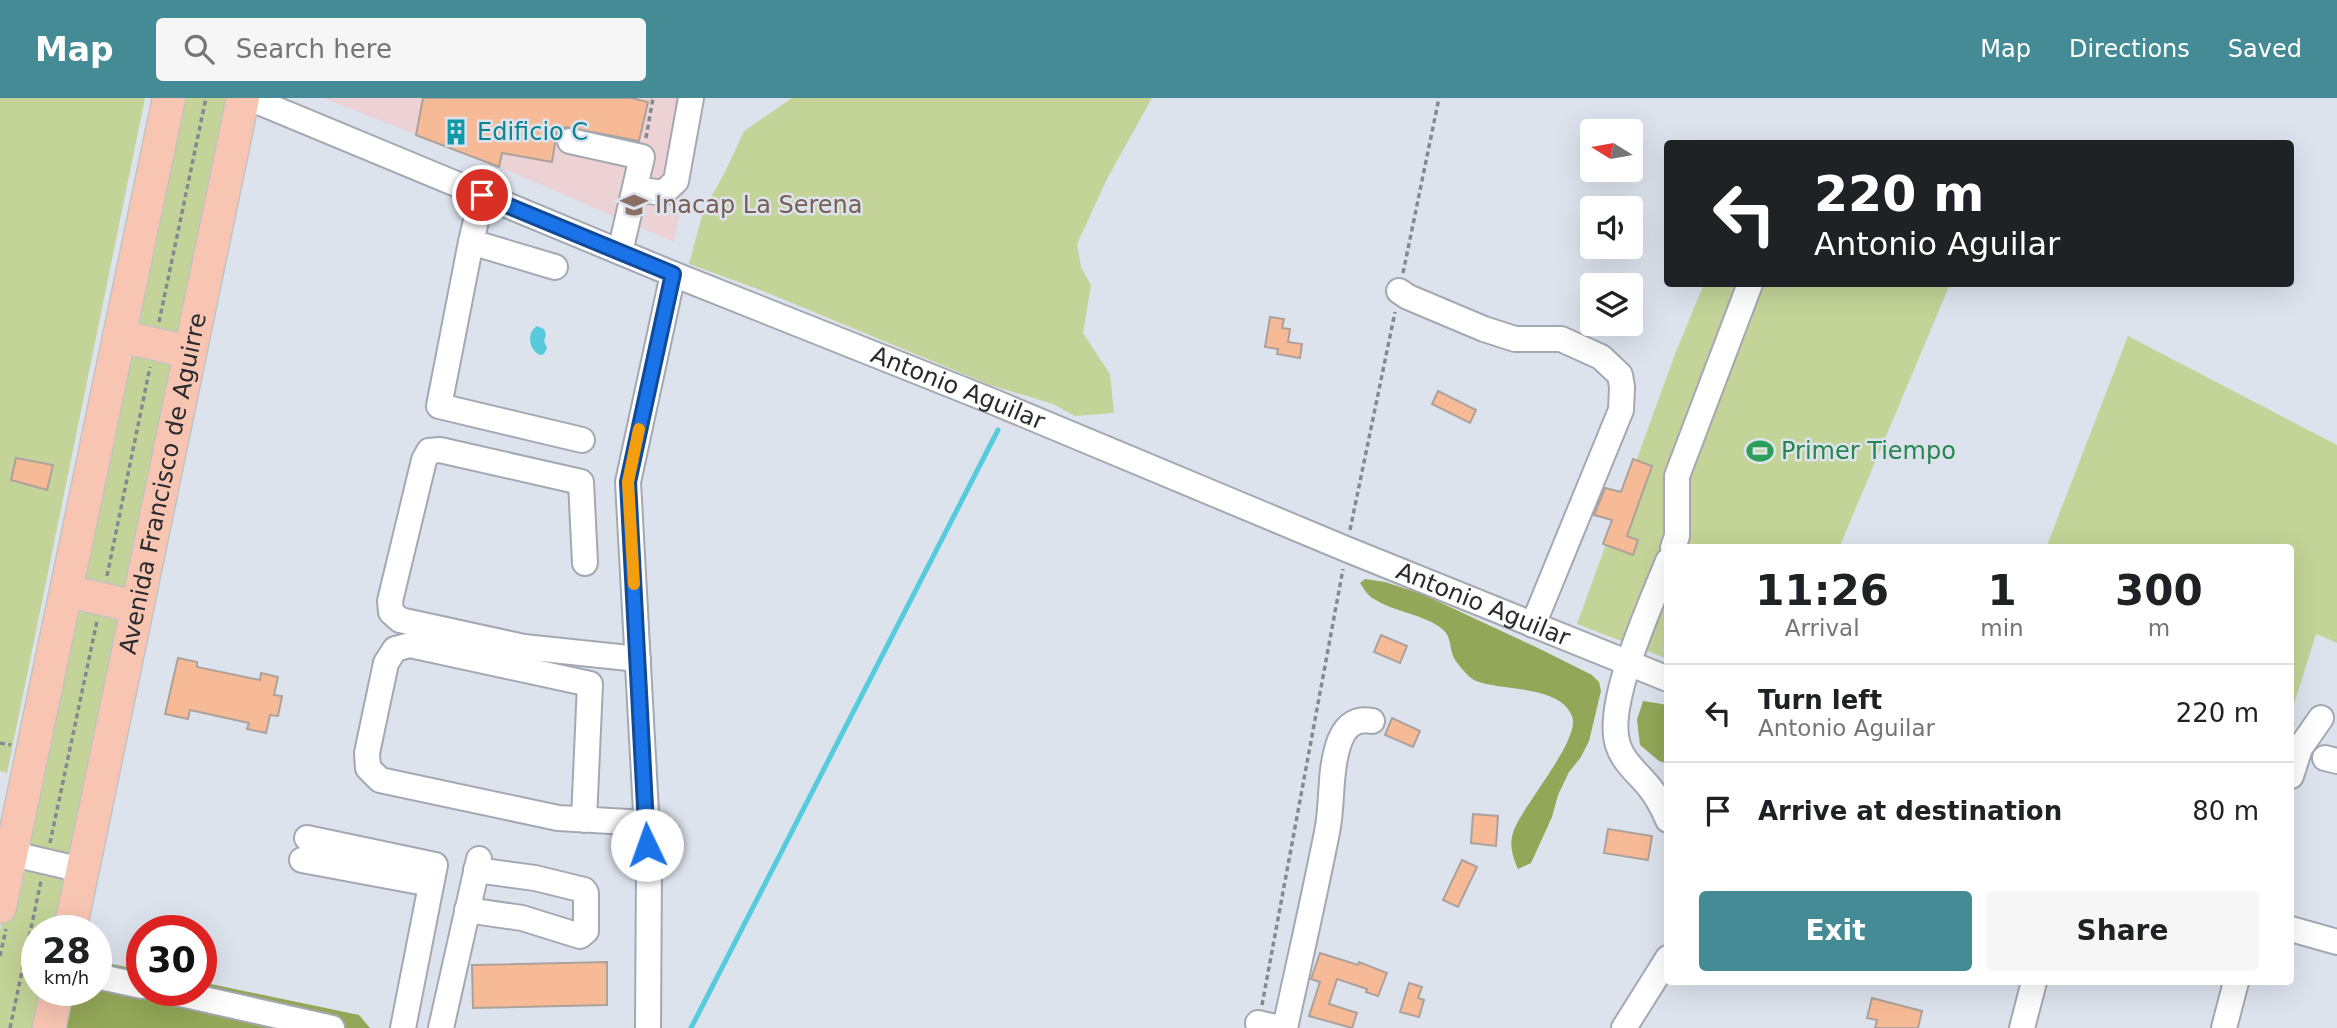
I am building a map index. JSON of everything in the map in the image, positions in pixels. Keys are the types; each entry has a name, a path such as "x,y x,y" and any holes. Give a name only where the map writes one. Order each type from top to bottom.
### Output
{"main road":[{"path":"0,907 6,852 67,591 169,98"},
{"name":"Avenida Francisco de Aguirre","path":"73,915 243,98"},
{"path":"119,336 190,352"},
{"path":"67,591 137,607"},
{"path":"49,1028 54,1006"}],"street":[{"name":"Antonio Aguilar","path":"249,98 673,274 994,402 1664,677"},
{"path":"635,189 663,193 676,181 691,98"},
{"path":"569,141 642,158 620,252"},
{"path":"482,195 439,406 582,440"},
{"path":"471,242 555,267"},
{"path":"648,1028 649,867 628,482 673,274"},
{"path":"1674,544 1677,536 1677,476 1749,287"},
{"path":"1399,291 1484,329 1514,339 1561,339 1601,357 1620,375 1621,410 1533,625"},
{"path":"585,563 581,482 440,450 429,451 424,460 390,601 391,612 400,620 524,647 638,659"},
{"path":"1664,571 1622,683 1615,729 1618,745 1664,811"},
{"path":"584,820 590,684 410,645 395,649 386,663 367,753 368,768 380,780 558,818 584,820 646,823"},
{"path":"2294,767 2300,748 2321,718"},
{"path":"1274,1026 1328,828 1338,744 1352,722 1372,720"},
{"path":"305,849 431,884 404,1028"},
{"path":"6,852 82,870"},
{"path":"441,1028 477,864 584,890 586,931 580,936 522,918 467,910"},
{"path":"2294,930 2337,942"},
{"path":"1624,1028 1664,964"},
{"path":"2022,1028 2033,985"},
{"path":"2224,1028 2235,985"},
{"path":"217,1002 332,1028"}],"path":[{"path":"10,1028 206,98"},
{"path":"642,158 655,99"}],"shaded area":[{"name":"Inacap La Serena","path":"323,98 703,98 674,242 499,167"}],"green space":[{"path":"0,98 145,98 7,773 0,771"},
{"path":"174,98 235,98 65,915 21,915 21,1006 46,1006 42,1028 0,1028 0,931"},
{"path":"792,98 1152,98 1108,177 1077,244 1081,267 1091,285 1083,333 1110,374 1114,413 1075,416 1053,404 990,385 763,291 689,264 703,212 744,131"},
{"name":"Primer Tiempo","path":"1703,287 1949,287 1841,544 1664,544 1664,657 1577,624 1675,354"},
{"path":"2128,336 2337,445 2337,643 2316,634 2294,704 2294,544 2048,544"},
{"path":"1365,579 1385,582 1422,594 1542,650 1592,675 1599,682 1601,691 1589,741 1558,795 1552,817 1531,863 1518,869 1512,851 1513,833 1560,757 1573,727 1572,716 1565,706 1543,694 1476,681 1456,661 1448,636 1440,627 1372,598 1360,583"},
{"path":"1643,701 1664,704 1664,763 1640,745 1637,720"},
{"path":"112,964 126,967 126,1006 217,1006 217,985 359,1015 370,1028 62,1028 66,1006 112,1006"}],"water":[{"path":"537,326 544,329 546,334 544,341 547,348 544,354 540,355 533,349 530,341 531,333"}],"building":[{"name":"Edificio C","path":"423,98 631,98 648,102 639,141 566,127 557,131 552,162 502,153 499,167 416,135"},
{"path":"1270,317 1284,319 1282,328 1290,329 1288,342 1302,344 1300,358 1277,354 1278,349 1265,347"},
{"path":"1438,391 1476,410 1470,423 1432,404"},
{"path":"16,458 53,465 47,490 11,480"},
{"path":"1633,459 1652,466 1627,536 1638,540 1633,555 1603,544 1612,520 1594,515 1605,488 1621,492"},
{"path":"1381,635 1407,646 1400,663 1374,652"},
{"path":"178,658 197,662 197,667 260,680 261,673 278,677 274,695 282,696 278,716 270,715 266,733 247,729 249,723 190,710 188,719 165,714"},
{"path":"1392,718 1420,731 1413,747 1385,735"},
{"path":"1473,814 1498,816 1496,846 1471,843"},
{"path":"1608,829 1652,836 1648,860 1604,853"},
{"path":"1462,860 1477,867 1458,907 1443,900"},
{"path":"1320,953 1358,965 1359,962 1387,973 1378,996 1366,992 1367,989 1337,979 1329,1004 1357,1013 1352,1028 1309,1016 1320,982 1311,979"},
{"path":"607,962 607,1005 473,1008 472,965"},
{"path":"1409,983 1422,987 1418,998 1424,1000 1419,1017 1400,1012"},
{"path":"1872,998 1922,1011 1918,1028 1875,1028 1877,1020 1867,1018"}],"waterway":[{"path":"691,1028 998,430"}],"slow traffic":[{"path":"634,584 628,482 639,429"}],"place":[{"name":"Edificio C","path":"456,132"},
{"name":"Inacap La Serena","path":"634,205"},
{"name":"Primer Tiempo","path":"1760,451"}],"route":[{"path":"482,195 673,274 628,482 647,845"}]}
